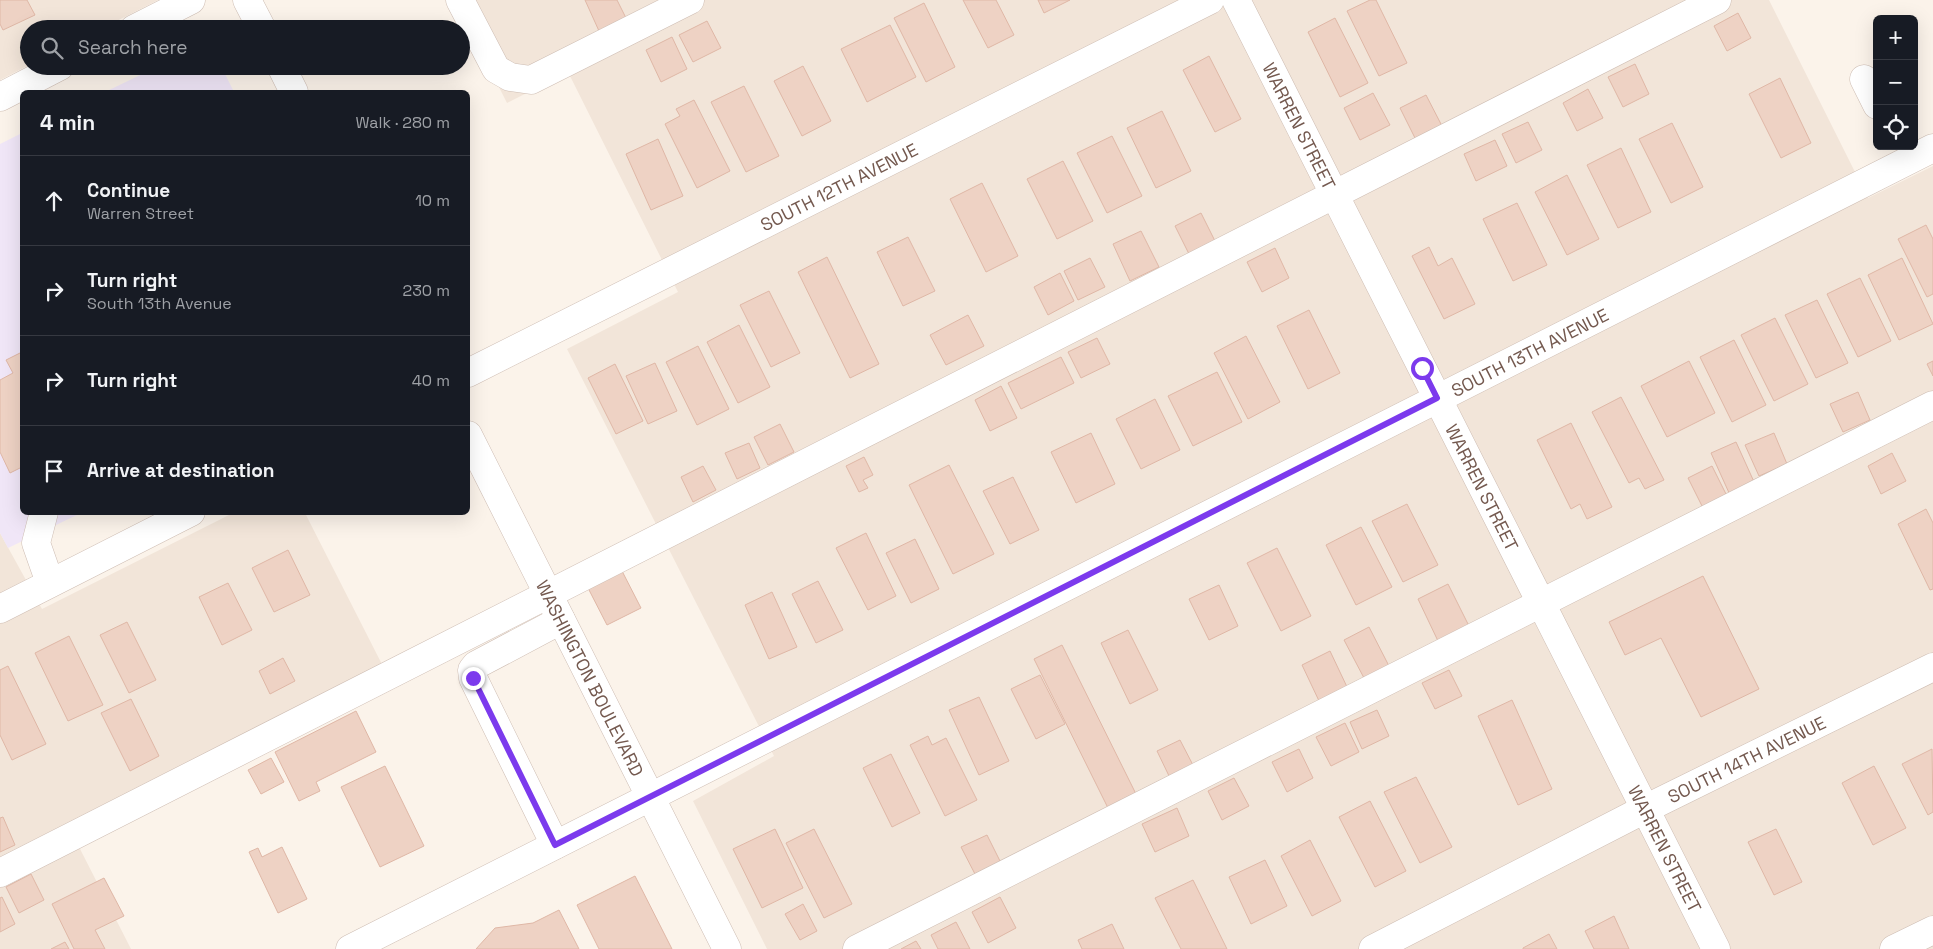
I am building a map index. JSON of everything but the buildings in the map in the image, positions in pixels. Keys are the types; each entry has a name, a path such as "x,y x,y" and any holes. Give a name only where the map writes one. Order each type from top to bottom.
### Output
{"street":[{"path":"152,20 191,0"},
{"path":"247,0 257,20"},
{"path":"460,0 496,69 510,77 531,80 690,0"},
{"name":"SOUTH 12TH AVENUE","path":"470,372 1210,0"},
{"name":"WARREN STREET","path":"1236,0 1716,949"},
{"path":"0,873 1717,0"},
{"path":"0,97 43,75"},
{"path":"286,75 293,90"},
{"path":"1864,78 1873,97"},
{"name":"SOUTH 13TH AVENUE","path":"367,945 650,796 1437,398 1901,154 1933,148"},
{"path":"858,949 1933,405"},
{"name":"WASHINGTON BOULEVARD","path":"470,439 727,949"},
{"path":"43,515 36,544 50,584"},
{"path":"0,608 185,515"},
{"path":"555,845 473,678 472,670 476,666 561,620"},
{"name":"SOUTH 14TH AVENUE","path":"1373,949 1646,809 1933,667"},
{"path":"1894,949 1933,930"}],"shaded area":[{"path":"0,0 158,0 119,20 20,20 20,70 0,80"},
{"path":"455,0 1769,0 1868,198 1933,166 1933,949 767,949 693,801 774,756 567,349 678,292 568,72 507,103 470,30 470,20 465,20"},
{"path":"140,75 226,75 233,90 109,90"},
{"path":"20,134 20,515 77,515 8,548 0,533 0,144"},
{"path":"229,515 306,515 393,686 78,845 131,949 0,949 0,533 42,609"}],"route":[{"path":"473,678 555,845 1437,398 1422,368"}]}
